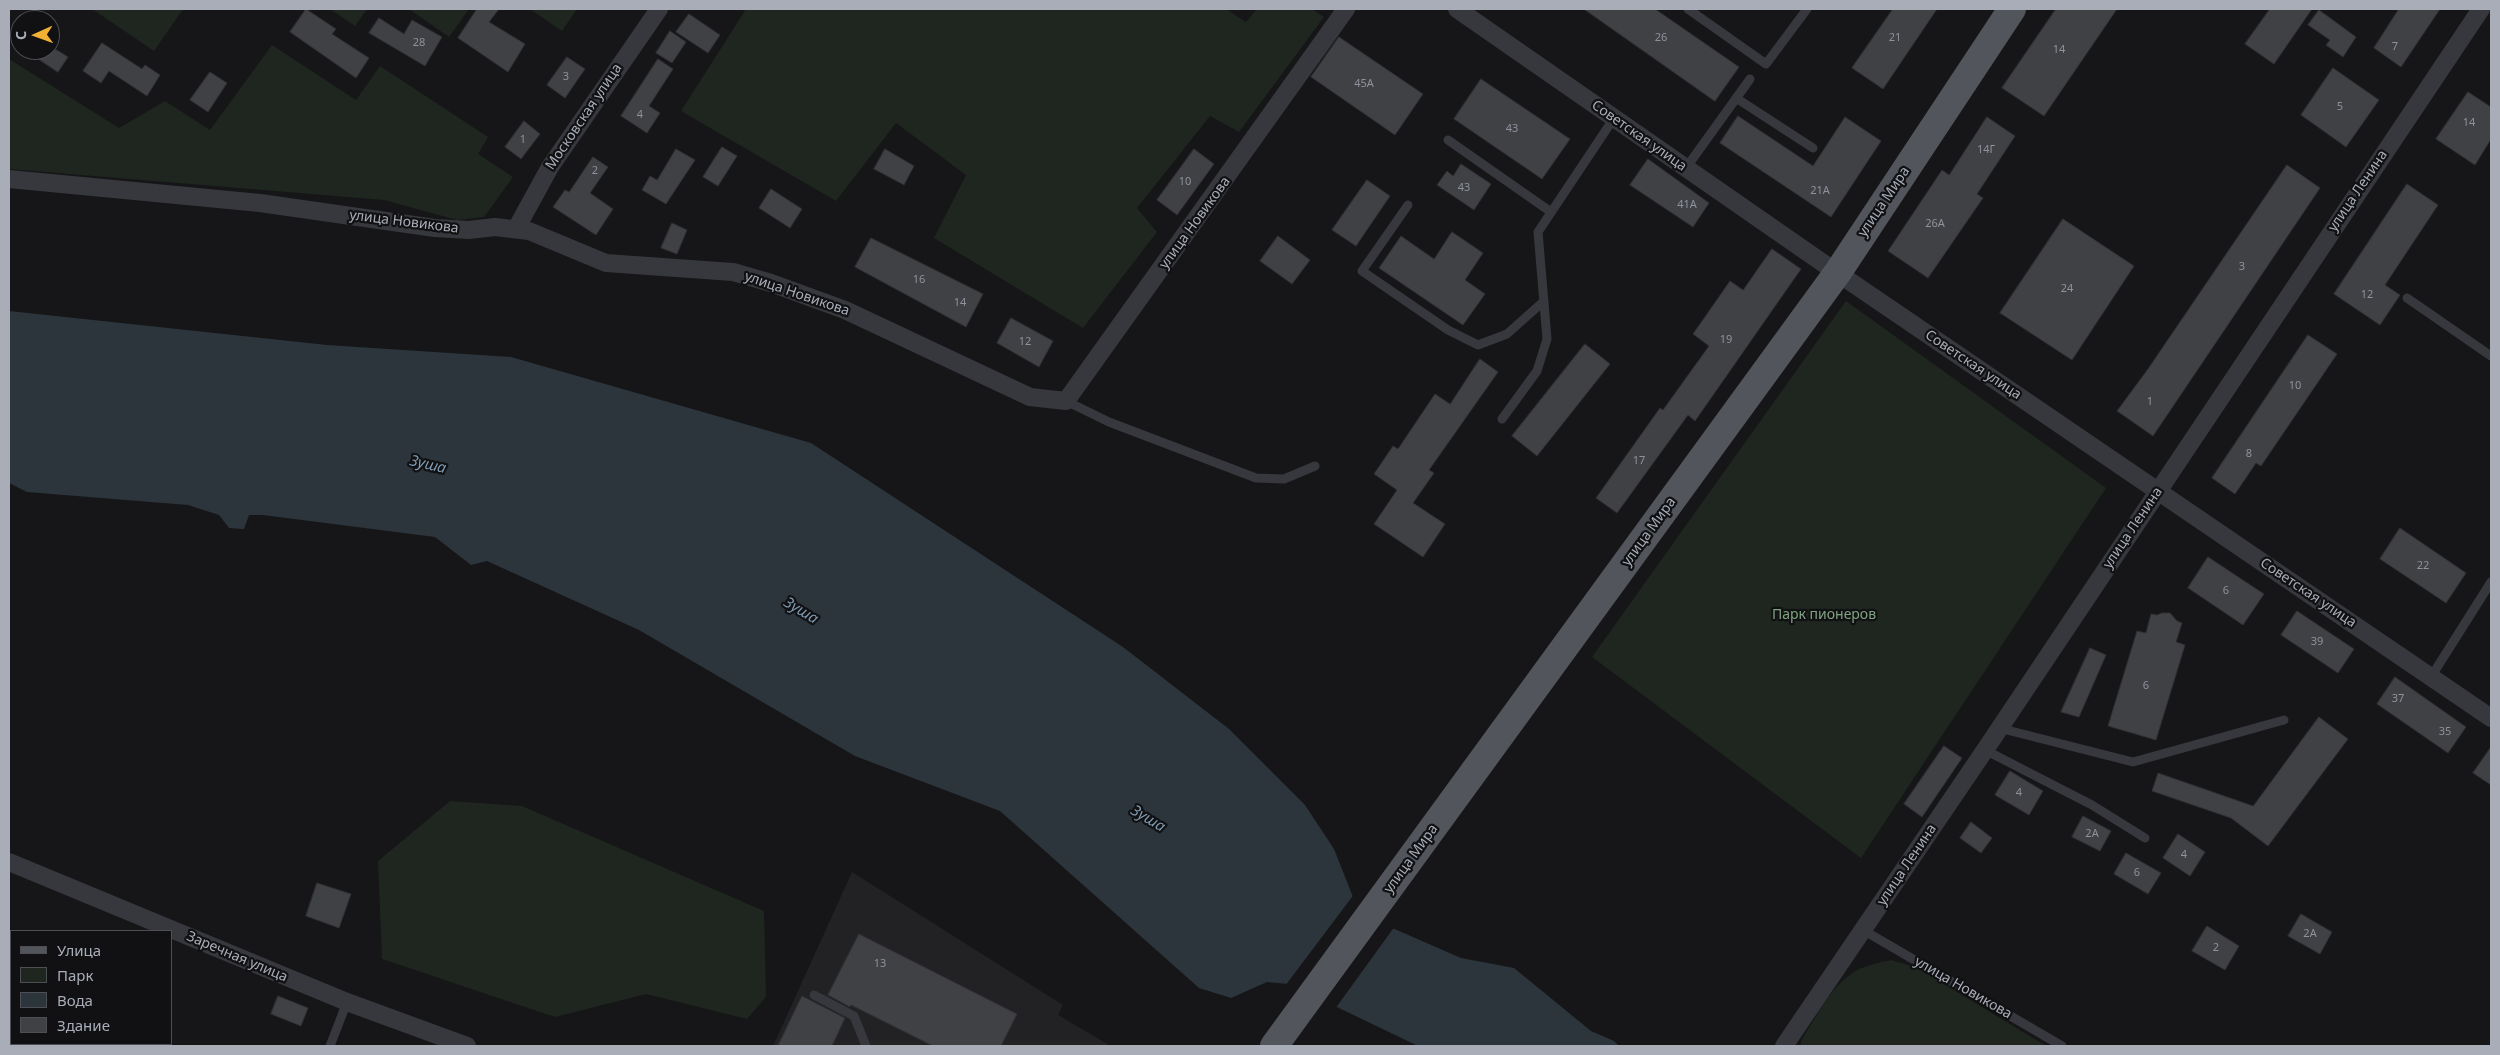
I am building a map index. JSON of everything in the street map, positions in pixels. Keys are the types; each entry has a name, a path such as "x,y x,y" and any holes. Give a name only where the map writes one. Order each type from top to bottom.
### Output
{"main road":[{"name":"улица Мира","path":"1274,1046 1838,272 2012,9"}],"street":[{"name":"Московская улица","path":"516,230 550,168 659,9"},
{"name":"улица Новикова","path":"9,180 260,203 435,228 529,231 606,263 733,272 771,283 845,310 1030,397 1066,401 1346,9"},
{"name":"Советская улица","path":"1457,9 1686,168 2491,718"},
{"name":"улица Ленина","path":"1784,1046 1985,750 2481,9"},
{"name":"Заречная улица","path":"9,862 347,1002 467,1046"}],"lane":[{"path":"1688,9 1766,64 1807,9"},
{"path":"1686,168 1750,79"},
{"path":"1736,98 1812,148"},
{"path":"1502,419 1537,371 1547,339 1538,232 1614,118"},
{"path":"1448,140 1551,212"},
{"path":"1408,205 1362,271 1448,330 1478,345 1507,334 1544,301"},
{"path":"2407,298 2491,356"},
{"path":"1066,401 1109,422 1256,478 1284,479 1315,466"},
{"path":"2431,677 2491,582"},
{"path":"1999,728 2133,762 2284,720"},
{"path":"1985,750 2092,805 2145,838"},
{"name":"улица Новикова","path":"1863,930 2062,1046"},
{"path":"814,995 854,1016 866,1046"},
{"path":"330,1046 347,1002"}],"shaded area":[{"path":"852,872 1063,1005 1058,1015 1111,1046 773,1046"}],"green space":[{"path":"92,9 183,9 154,51"},
{"path":"330,9 367,9 355,26"},
{"path":"409,9 469,9 449,37"},
{"path":"530,9 577,9 562,31"},
{"path":"746,9 1226,9 1246,22 1257,9 1312,9 1324,17 1239,132 1210,116 1137,208 1157,232 1083,328 934,238 966,175 896,123 836,201 681,111"},
{"path":"272,45 356,100 380,66 488,137 478,154 513,177 484,217 457,220 384,200 9,169 9,59 119,128 165,101 210,130"},
{"name":"Парк пионеров","path":"1846,301 2106,488 1861,858 1592,657"},
{"path":"450,801 522,806 764,911 766,997 747,1019 646,994 555,1017 382,959 378,861"},
{"path":"1891,960 1918,968 2046,1046 1800,1046 1802,1039 1824,1004 1843,980 1860,969"}],"water":[{"name":"Зуша","path":"9,311 327,345 511,357 811,443 1123,647 1229,729 1305,805 1334,849 1355,902 1374,920 1461,958 1514,968 1591,1031 1614,1041 1619,1046 1418,1046 1289,984 1267,982 1231,998 1199,988 1000,811 855,756 639,630 487,561 471,565 435,537 263,515 249,515 244,529 229,528 219,515 188,505 27,492 9,483"}],"pier":[{"path":"1355,893 1358,901 1375,917 1395,926 1335,1009 1285,986"}],"building":[{"path":"306,9 336,29 332,34 369,58 356,78 290,32"},
{"path":"477,9 499,9 489,22 525,44 508,72 458,38"},
{"path":"1584,9 1655,9 1739,67 1715,101"},
{"path":"1893,9 1937,9 1883,89 1852,68"},
{"path":"2056,9 2117,9 2044,116 2002,88"},
{"path":"2270,9 2312,9 2274,64 2245,44"},
{"path":"2399,9 2440,9 2401,67 2374,48"},
{"path":"2319,10 2356,37 2343,57 2326,45 2330,40 2308,25"},
{"path":"689,14 720,35 708,53 676,32"},
{"path":"379,18 404,34 412,20 442,37 425,66 369,33"},
{"path":"670,31 686,42 672,63 656,53"},
{"path":"1339,37 1423,94 1395,135 1311,77"},
{"path":"102,43 142,69 145,65 160,75 147,96 109,71 101,83 83,71"},
{"path":"60,52 68,57 58,72 40,60 60,60"},
{"path":"567,57 585,69 565,98 547,85"},
{"path":"658,59 673,69 649,106 660,113 647,133 621,116"},
{"path":"2333,68 2379,100 2346,147 2301,115"},
{"path":"210,72 227,83 208,112 190,100"},
{"path":"1481,79 1570,139 1542,179 1454,119"},
{"path":"2468,92 2491,107 2491,139 2475,165 2436,139"},
{"path":"1738,116 1813,166 1845,117 1881,141 1831,217 1720,143"},
{"path":"1987,117 2015,136 1977,194 1983,198 1928,278 1888,251 1942,170 1949,175"},
{"path":"524,121 540,134 521,159 505,147"},
{"path":"722,147 737,156 718,186 703,177"},
{"path":"676,149 695,160 666,204 642,190 650,176 657,180"},
{"path":"885,149 914,166 904,185 874,169"},
{"path":"1194,149 1214,164 1177,215 1157,200"},
{"path":"593,157 608,167 590,193 613,209 596,235 553,207 565,190 569,192"},
{"path":"1648,159 1709,203 1693,227 1630,185"},
{"path":"1461,164 1491,184 1474,210 1437,185 1447,171 1453,176"},
{"path":"2287,165 2320,188 2153,436 2117,411 2148,369"},
{"path":"1367,180 1390,196 1356,246 1332,230"},
{"path":"2407,184 2438,205 2385,285 2400,295 2380,325 2334,294"},
{"path":"771,189 802,209 790,228 759,208"},
{"path":"2063,219 2134,266 2072,360 2000,313"},
{"path":"672,223 687,230 677,254 661,248"},
{"path":"1452,232 1483,253 1465,280 1485,294 1463,325 1379,268 1401,236 1434,259"},
{"path":"1278,236 1310,260 1292,284 1260,261"},
{"path":"871,238 983,294 966,327 855,267"},
{"path":"1772,249 1801,269 1695,421 1688,415 1617,513 1596,498 1660,408 1663,410 1709,346 1693,334 1730,281 1743,290"},
{"path":"1011,318 1053,341 1039,367 997,343"},
{"path":"2308,335 2337,354 2261,466 2256,463 2235,494 2212,478"},
{"path":"1585,344 1610,364 1537,456 1512,436"},
{"path":"1480,359 1498,372 1429,470 1434,473 1413,503 1445,524 1423,557 1374,524 1397,490 1374,474 1393,446 1398,449 1435,394 1450,404"},
{"path":"2400,528 2466,573 2446,603 2380,559"},
{"path":"2208,557 2264,594 2243,625 2188,588"},
{"path":"2297,611 2354,649 2338,673 2281,635"},
{"path":"2170,613 2177,621 2182,623 2176,642 2185,645 2156,740 2108,726 2137,631 2146,633 2151,614 2157,615"},
{"path":"2090,648 2106,655 2079,717 2061,712"},
{"path":"2395,677 2466,727 2448,753 2377,704"},
{"path":"2319,717 2348,739 2268,846 2231,818 2152,791 2158,773 2253,806"},
{"path":"1944,746 1962,758 1922,817 1904,804"},
{"path":"2491,747 2491,785 2473,773"},
{"path":"2010,771 2043,791 2029,815 1995,795"},
{"path":"2083,816 2111,831 2100,851 2072,837"},
{"path":"1971,822 1992,838 1981,853 1960,838"},
{"path":"2178,834 2205,852 2190,876 2163,858"},
{"path":"2126,853 2161,873 2148,894 2114,874"},
{"path":"317,883 351,894 339,928 306,916"},
{"path":"2301,914 2332,932 2320,954 2288,936"},
{"path":"2207,926 2239,946 2225,970 2192,951"},
{"path":"859,934 1017,1014 1001,1046 933,1046 828,995"},
{"path":"278,996 308,1008 301,1026 271,1014"},
{"path":"802,996 845,1018 832,1046 778,1046"}]}
